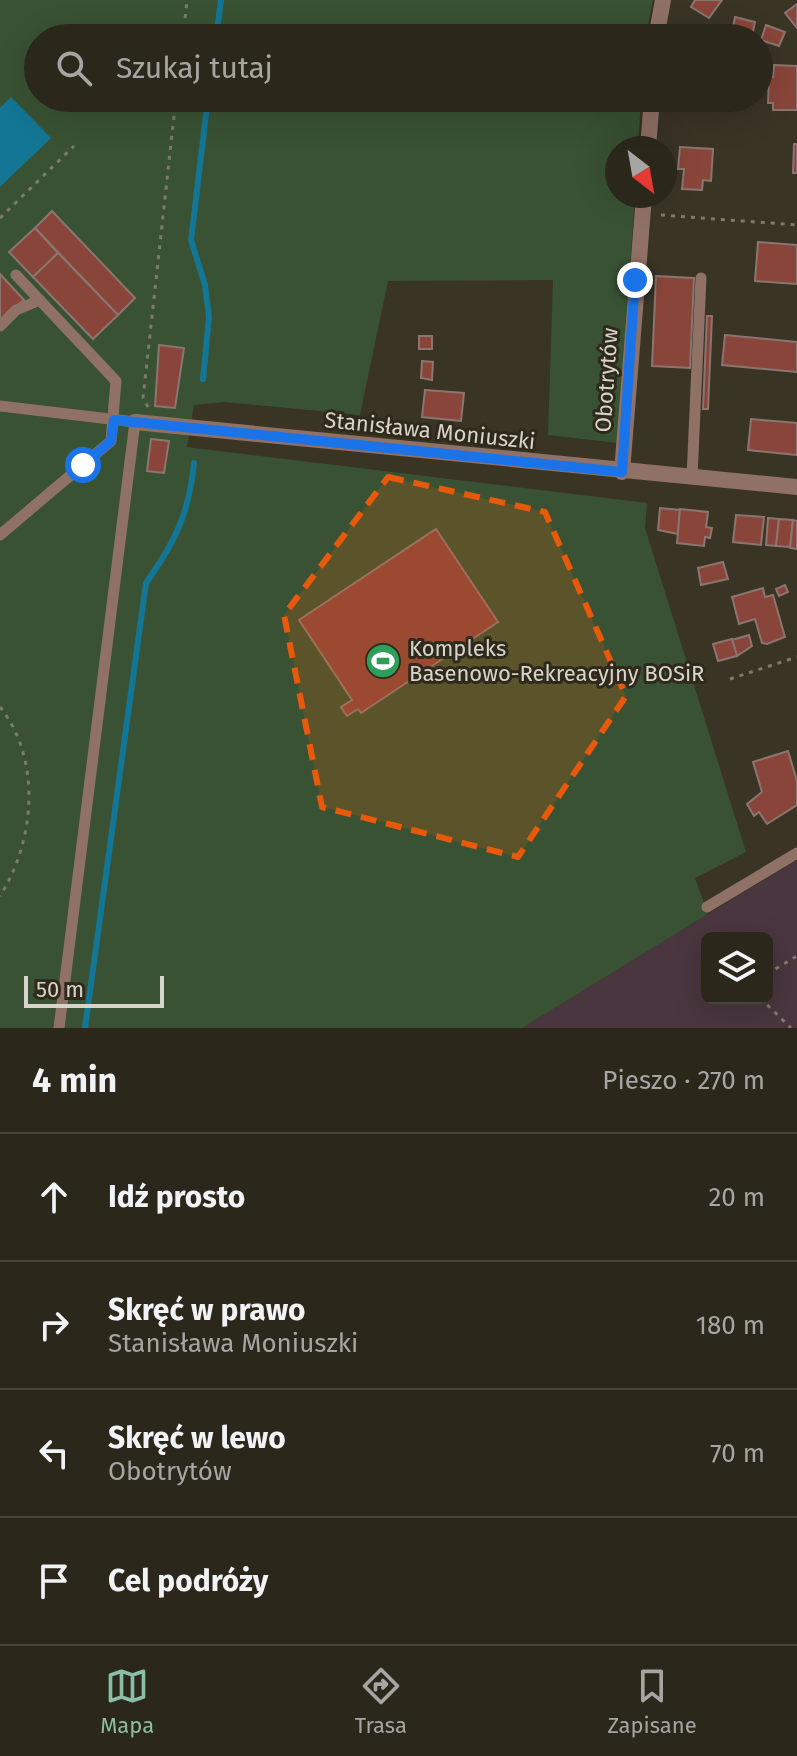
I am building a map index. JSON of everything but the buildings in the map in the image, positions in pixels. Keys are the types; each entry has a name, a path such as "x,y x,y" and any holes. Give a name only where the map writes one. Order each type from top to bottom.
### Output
{"street":[{"path":"659,24 663,0"},
{"path":"649,136 651,112"},
{"name":"Obotrytów","path":"622,472 643,208"},
{"name":"Stanisława Moniuszki","path":"135,422 797,487"}],"lane":[{"path":"0,535 111,441 114,420 116,381 16,275"},
{"path":"692,477 701,278"},
{"path":"0,326 16,310 40,300"},
{"name":"Stanisława Moniuszki","path":"0,406 135,422"},
{"path":"59,1028 135,422"},
{"path":"707,907 797,853"}],"path":[{"path":"184,24 187,0"},
{"path":"148,408 143,398 174,112"},
{"path":"0,218 74,146"},
{"path":"643,214 797,225"},
{"path":"730,679 797,657"},
{"path":"0,707 10,719 25,755 29,813 17,859 0,896"},
{"path":"773,970 797,956"},
{"path":"766,1004 791,1028"}],"highlighted area":[{"path":"388,477 545,512 626,696 518,857 322,807 284,615"}],"shaded area":[{"path":"797,860 797,1028 522,1028"}],"green space":[{"path":"0,0 653,0 648,24 24,24 24,112 640,112 639,136 605,136 605,208 634,208 618,443 548,435 553,280 388,281 360,415 224,402 194,405 187,447 647,503 645,528 746,852 695,878 708,914 522,1028 0,1028"}],"water":[{"path":"11,97 51,138 0,187 0,108"}],"waterway":[{"path":"218,24 221,0"},
{"path":"203,379 209,317 205,285 191,240 206,112"},
{"path":"85,1028 146,583 179,527 194,463"}],"place":[{"name":"Kompleks Basenowo-Rekreacyjny BOSiR","path":"383,661"}],"route":[{"path":"83,465 111,441 114,420 622,472 635,280"}]}
